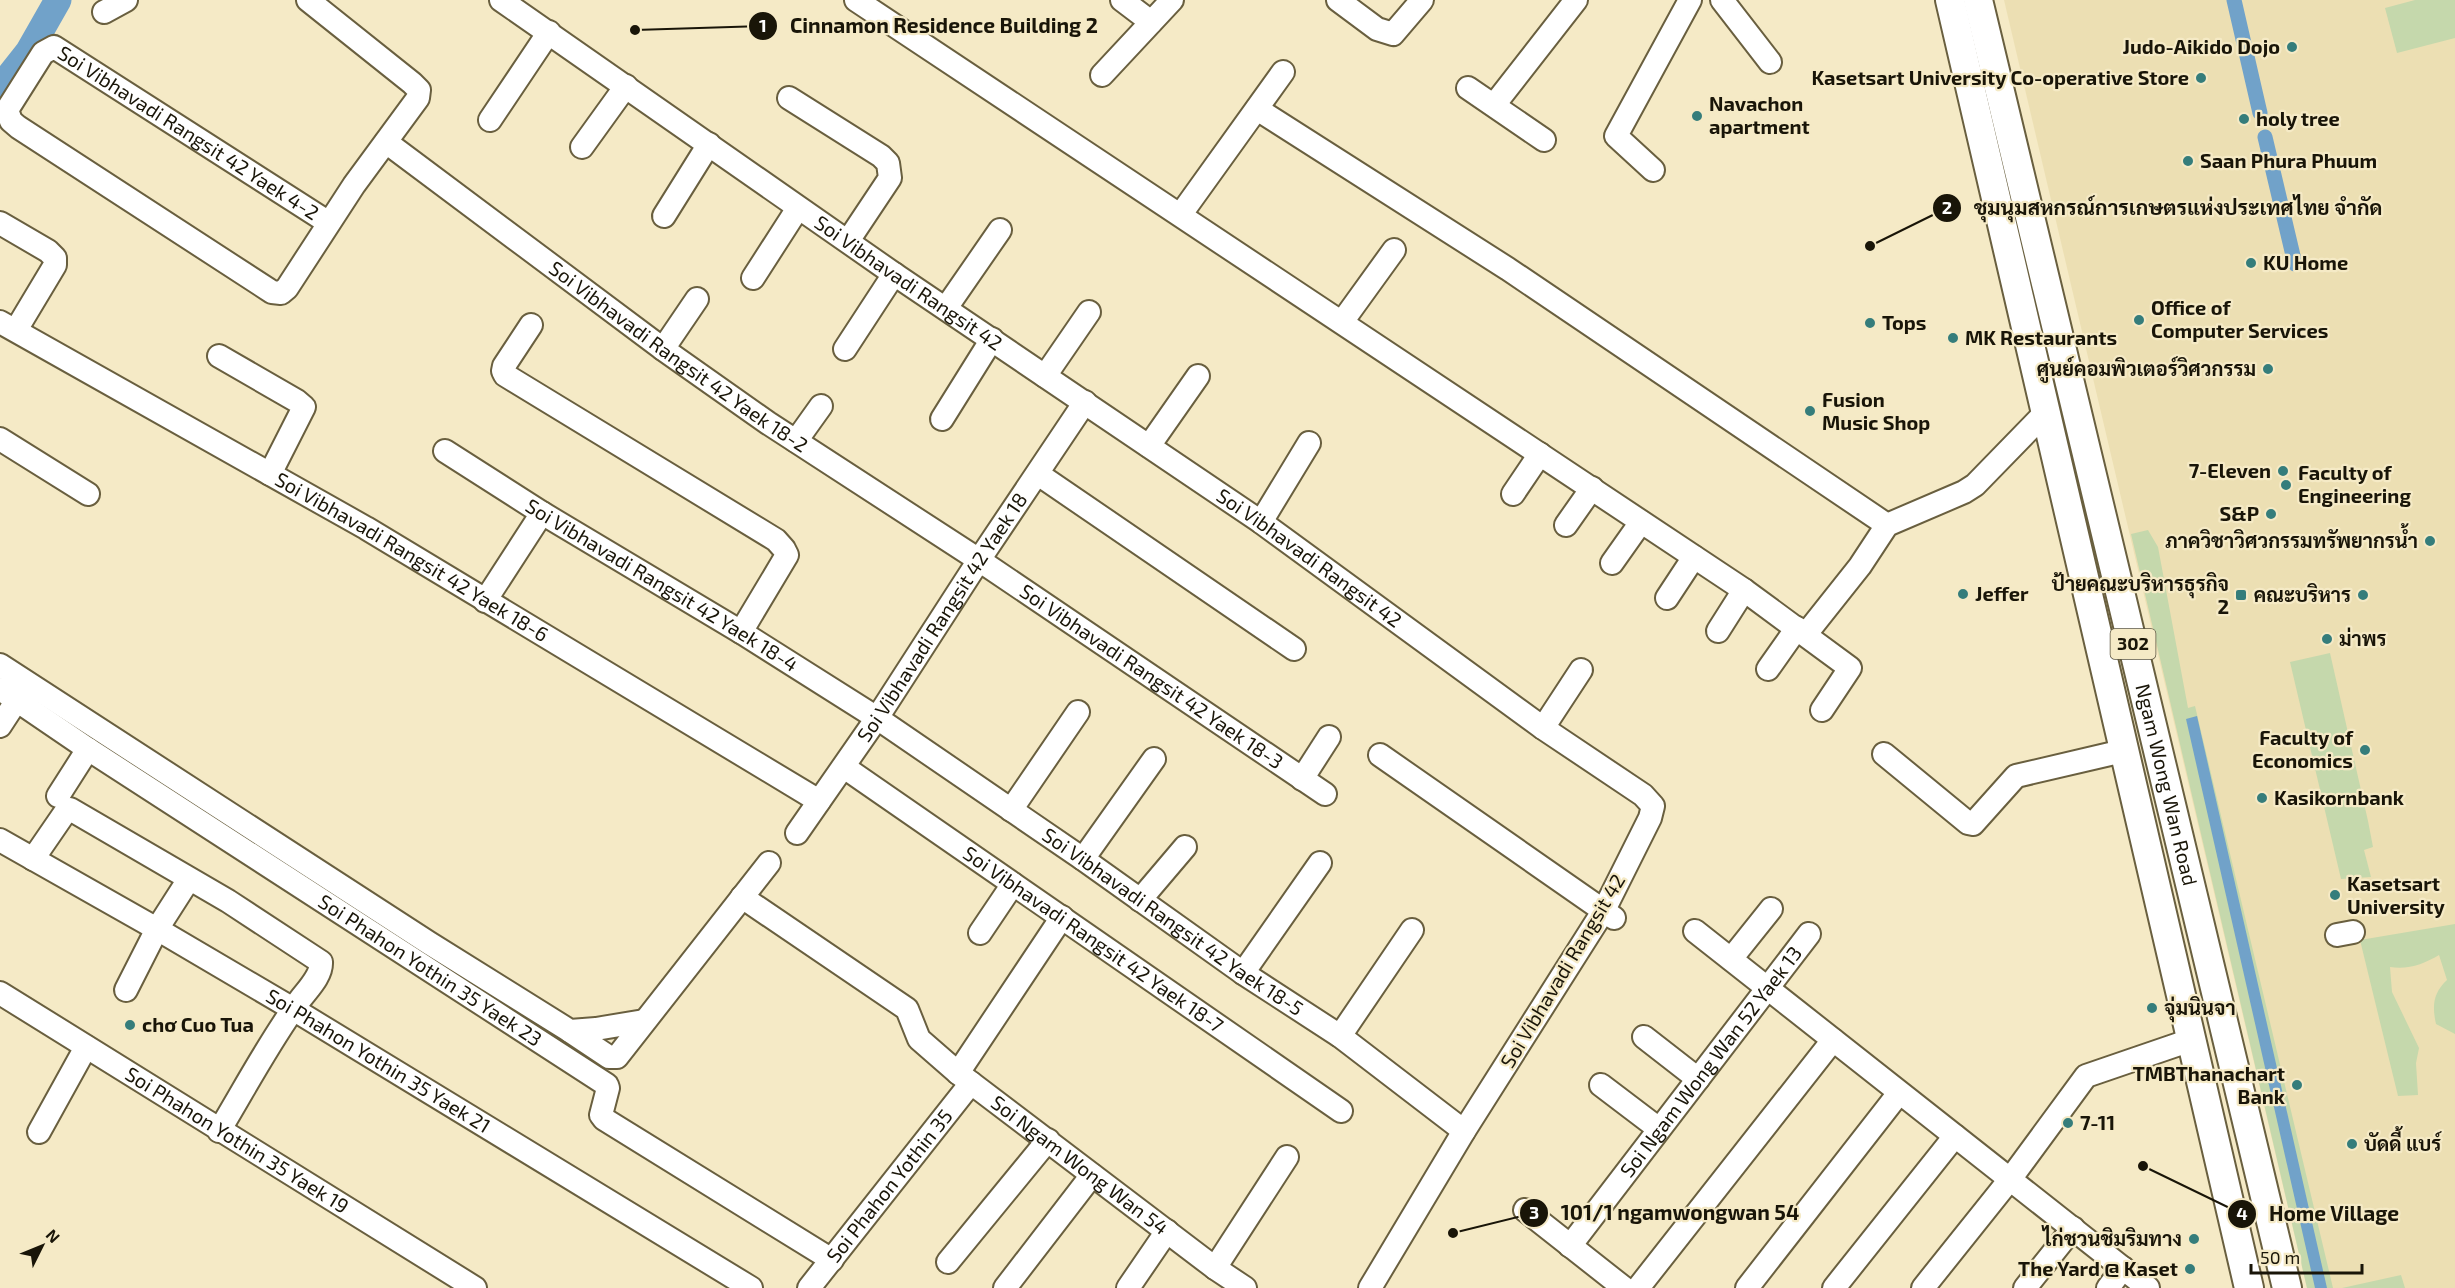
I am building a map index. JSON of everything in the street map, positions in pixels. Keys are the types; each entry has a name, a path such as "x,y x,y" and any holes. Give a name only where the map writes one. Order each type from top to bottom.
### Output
{"main road":[{"name":"Ngam Wong Wan Road","path":"1950,0 2249,1288"},
{"name":"Ngam Wong Wan Road","path":"1978,0 2287,1288"}],"street":[{"path":"104,12 126,0"},
{"path":"308,0 419,90 418,98 329,223"},
{"name":"Soi Vibhavadi Rangsit 42","path":"501,0 894,274 1261,522 1543,728 1643,795 1653,806 1609,914 1464,1131 1370,1288"},
{"path":"856,0 1181,214 1744,590 1801,631 1850,668 1822,710"},
{"path":"1122,0 1151,22"},
{"path":"1102,75 1173,0"},
{"path":"1338,0 1377,29 1393,34 1422,0"},
{"path":"1494,105 1576,0"},
{"path":"1653,170 1616,136 1689,0"},
{"path":"1722,0 1770,62"},
{"path":"490,120 549,32"},
{"name":"Soi Vibhavadi Rangsit 42 Yaek 4-2","path":"54,47 329,223 287,288 281,293 272,292 18,127 11,121 7,110 43,53 54,47"},
{"path":"1181,214 1283,72"},
{"path":"582,147 626,86"},
{"path":"1468,88 1544,140"},
{"path":"789,98 880,156 888,164 890,178 848,241"},
{"path":"1257,110 1508,269 1887,525"},
{"name":"Soi Vibhavadi Rangsit 42 Yaek 18-2","path":"386,142 663,349 796,441 979,560"},
{"path":"664,216 709,144"},
{"path":"753,279 798,208"},
{"path":"0,224 55,258 56,265 8,326"},
{"path":"946,308 1000,230"},
{"path":"1342,322 1394,250"},
{"path":"845,349 894,274"},
{"path":"663,349 697,299"},
{"path":"1045,376 1089,312"},
{"path":"531,325 504,366 505,375 776,540 784,549 787,555 741,632"},
{"name":"Soi Vibhavadi Rangsit 42 Yaek 18-6","path":"8,326 366,528 819,801"},
{"path":"942,419 992,339"},
{"path":"219,356 297,400 304,407 270,474"},
{"path":"1149,446 1198,376"},
{"name":"Soi Vibhavadi Rangsit 42 Yaek 18","path":"797,833 877,718 1085,402"},
{"path":"796,441 821,406"},
{"path":"1768,669 1860,566 1887,525 1976,485 2046,411"},
{"path":"0,439 88,494"},
{"path":"1261,522 1309,443"},
{"name":"Soi Vibhavadi Rangsit 42 Yaek 18-4","path":"446,451 542,513 741,632 877,718"},
{"path":"1513,494 1540,454"},
{"path":"1038,474 1294,649"},
{"path":"1566,525 1592,489"},
{"path":"485,601 542,513"},
{"path":"1612,563 1641,522"},
{"path":"1667,598 1694,557"},
{"name":"Soi Vibhavadi Rangsit 42 Yaek 18-3","path":"979,560 1325,794"},
{"path":"1718,631 1744,590"},
{"path":"0,665 429,943 614,1059 769,863"},
{"path":"1543,728 1581,670"},
{"path":"0,726 8,694"},
{"name":"Soi Phahon Yothin 35 Yaek 23","path":"8,694 88,749 607,1085 601,1116 604,1119 832,1260"},
{"path":"1011,810 1078,712"},
{"name":"Soi Vibhavadi Rangsit 42 Yaek 18-5","path":"877,718 1083,859 1243,973 1340,1036 1464,1131"},
{"path":"1302,779 1329,737"},
{"path":"58,796 88,749"},
{"path":"1884,754 1968,823 1973,824 2016,776 2123,751"},
{"path":"1380,755 1609,914"},
{"path":"1083,859 1154,759"},
{"name":"Soi Vibhavadi Rangsit 42 Yaek 18-7","path":"844,767 1341,1111"},
{"path":"33,859 66,811 70,809 228,901 321,962 316,978 293,1010 219,1131"},
{"name":"Soi Phahon Yothin 35 Yaek 21","path":"0,840 157,929 293,1010 751,1288"},
{"path":"1140,900 1185,848"},
{"path":"1243,973 1320,864"},
{"path":"126,990 157,929 189,879"},
{"path":"981,933 1013,884"},
{"name":"Soi Ngam Wong Wan 54","path":"742,897 907,1009 919,1039 965,1078 1215,1268 1245,1288"},
{"path":"1731,959 1771,909"},
{"name":"Soi Phahon Yothin 35","path":"809,1288 965,1078 1062,917"},
{"path":"1340,1036 1413,930"},
{"path":"1695,930 2148,1288"},
{"name":"Soi Ngam Wong Wan 52 Yaek 13","path":"1570,1246 1809,934"},
{"name":"Soi Phahon Yothin 35 Yaek 19","path":"0,993 475,1288"},
{"path":"570,1031 644,1021"},
{"path":"1644,1037 1698,1078"},
{"path":"1638,1288 1833,1040"},
{"path":"1923,1288 2011,1178 2086,1076 2192,1040"},
{"path":"39,1132 87,1047"},
{"path":"1601,1085 1659,1129"},
{"path":"1747,1288 1899,1093"},
{"path":"1834,1288 1955,1136"},
{"path":"948,1262 1048,1140"},
{"path":"1215,1268 1287,1157"},
{"path":"1005,1288 1092,1175"},
{"path":"1525,1210 1624,1288"},
{"path":"2025,1288 2073,1228"},
{"path":"1128,1288 1167,1231"},
{"path":"2108,1288 2123,1268"}],"shaded area":[{"name":"Kasetsart University","path":"2004,0 2455,0 2455,1288 2307,1288"}],"green space":[{"path":"2415,0 2455,0 2455,38 2397,53 2385,8"},
{"path":"2148,530 2158,547 2188,708 2195,706 2333,1288 2307,1288 2131,534"},
{"path":"2330,653 2373,847 2364,850 2371,877 2341,879 2290,662"},
{"path":"2455,924 2455,1034 2436,1024 2434,1011 2436,995 2447,980 2439,955 2416,966 2390,967 2392,992 2419,1048 2416,1063 2418,1095 2398,1096 2360,940"},
{"path":"2401,1275 2405,1288 2342,1288"}],"water":[{"path":"2197,716 2327,1288 2315,1288 2186,719"}],"waterway":[{"path":"0,88 29,51 58,0"},
{"path":"2234,0 2260,113"},
{"path":"2265,137 2295,264"}],"place":[{"name":"Cinnamon Residence Building 2","path":"635,30"},
{"name":"Judo-Aikido Dojo","path":"2292,47"},
{"name":"Kasetsart University Co-operative Store","path":"2201,78"},
{"name":"Navachon apartment","path":"1697,116"},
{"name":"holy tree","path":"2244,119"},
{"name":"Saan Phura Phuum","path":"2188,161"},
{"name":"ชุมนุมสหกรณ์การเกษตรแห่งประเทศไทย จำกัด","path":"1870,246"},
{"name":"KU Home","path":"2251,263"},
{"name":"Office of Computer Services","path":"2139,320"},
{"name":"Tops","path":"1870,323"},
{"name":"MK Restaurants","path":"1953,338"},
{"name":"ศูนย์คอมพิวเตอร์วิศวกรรม","path":"2268,369"},
{"name":"Fusion Music Shop","path":"1810,411"},
{"name":"7-Eleven","path":"2283,471"},
{"name":"Faculty of Engineering","path":"2286,485"},
{"name":"S&P","path":"2271,514"},
{"name":"ภาควิชาวิศวกรรมทรัพยากรน้ำ","path":"2430,541"},
{"name":"Jeffer","path":"1963,594"},
{"name":"ป้ายคณะบริหารธุรกิจ 2","path":"2241,595"},
{"name":"คณะบริหาร","path":"2363,595"},
{"name":"ม่าพร","path":"2327,639"},
{"name":"Faculty of Economics","path":"2365,750"},
{"name":"Kasikornbank","path":"2262,798"},
{"name":"Kasetsart University","path":"2335,895"},
{"name":"จุ่มนินจา","path":"2152,1008"},
{"name":"chơ Cuo Tua","path":"130,1025"},
{"name":"TMBThanachart Bank","path":"2297,1085"},
{"name":"7-11","path":"2068,1123"},
{"name":"บัดดี้ แบร์","path":"2352,1144"},
{"name":"Home Village","path":"2143,1166"},
{"name":"101/1 ngamwongwan 54","path":"1453,1233"},
{"name":"ไก่ชวนชิมริมทาง","path":"2194,1239"},
{"name":"The Yard @ Kaset","path":"2190,1269"}]}
